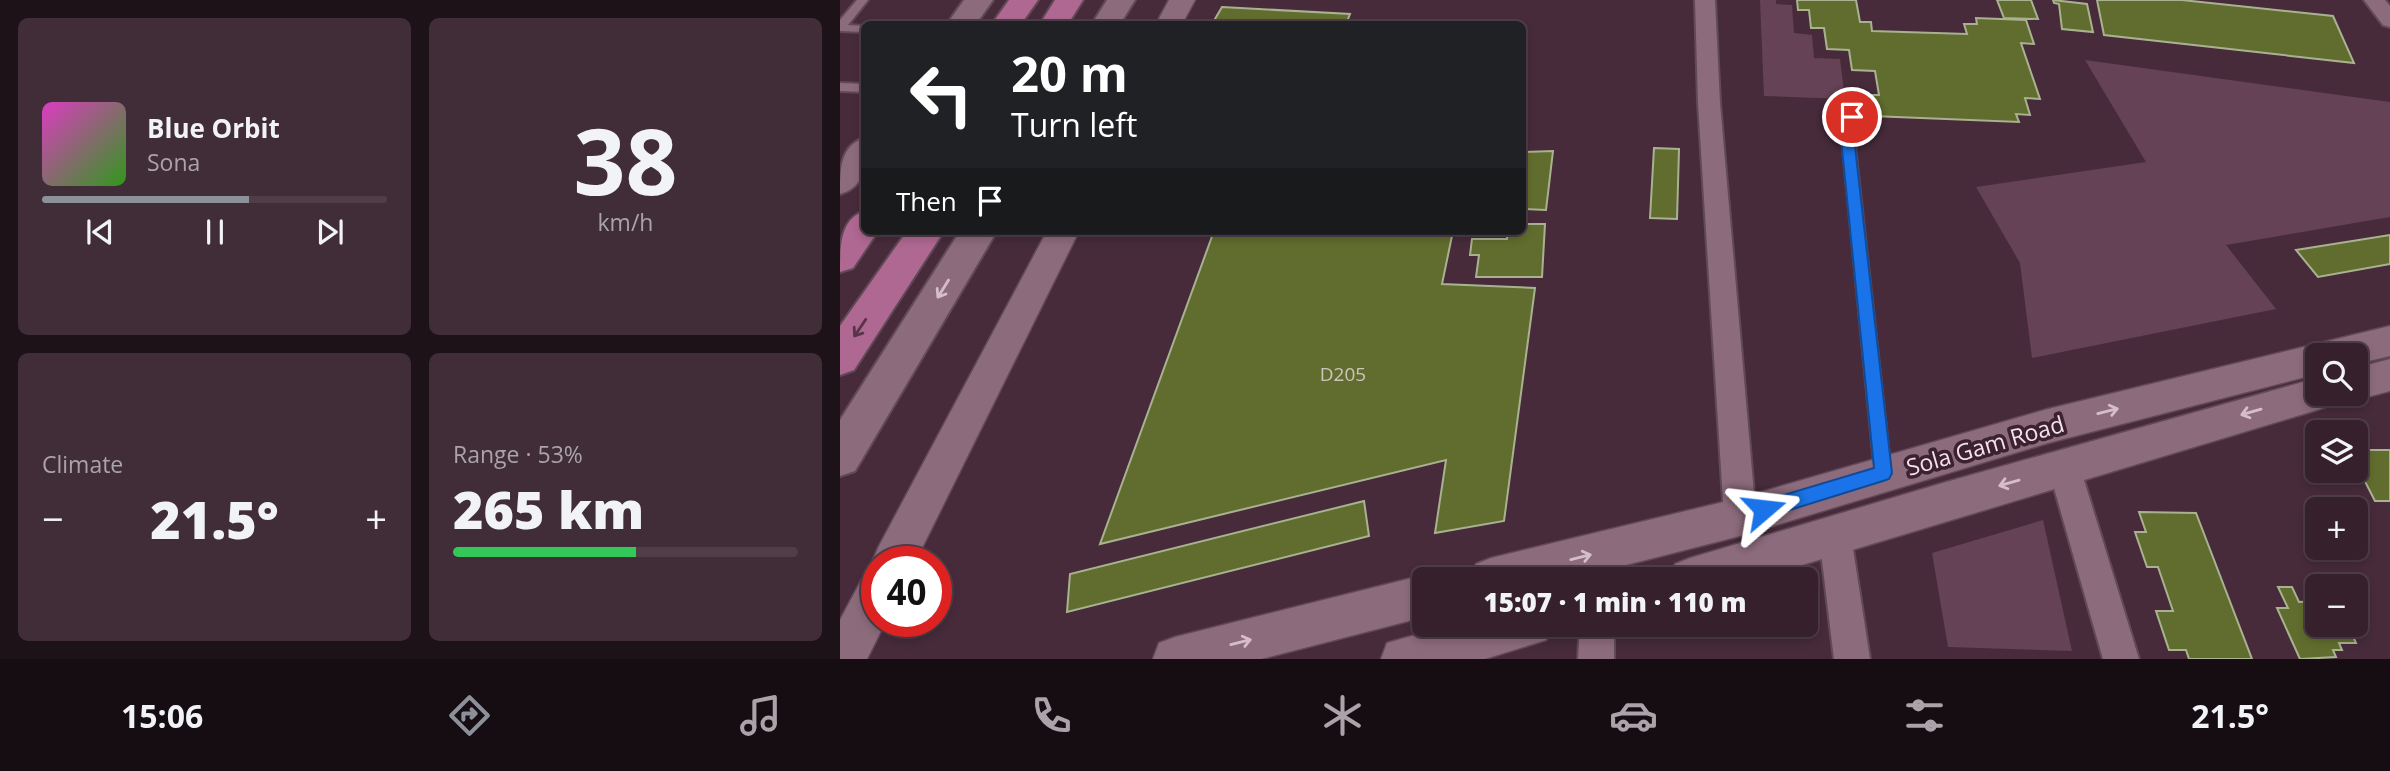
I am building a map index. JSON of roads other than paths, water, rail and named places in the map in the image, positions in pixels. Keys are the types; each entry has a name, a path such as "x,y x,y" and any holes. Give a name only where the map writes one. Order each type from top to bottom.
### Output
{"highway":[{"path":"1008,21 1024,0"},
{"path":"1056,21 1069,0"},
{"path":"840,258 861,227"},
{"path":"840,358 923,235"}],"main road":[{"path":"963,21 979,0"},
{"path":"1108,21 1121,0"},
{"path":"840,182 861,154"},
{"path":"840,457 977,235"}],"street":[{"path":"1172,21 1182,0"},
{"path":"1705,0 1715,183 1740,517"},
{"path":"2374,0 2390,20"},
{"path":"901,546 1061,235"},
{"path":"2368,346 2390,341"},
{"name":"Sola Gam Road","path":"1539,567 1740,517 2048,426 2305,362"},
{"path":"2368,381 2390,375"},
{"name":"Sola Gam Road","path":"1730,567 2305,397"},
{"path":"2064,467 2122,659"},
{"path":"1835,536 1852,659"},
{"path":"1175,659 1412,599"},
{"path":"843,659 861,625"},
{"path":"1403,659 1486,637"},
{"path":"1597,637 1597,659"}],"lane":[{"path":"840,27 863,0"},
{"path":"840,27 861,29"},
{"path":"840,88 861,88"},
{"path":"1865,113 1852,117 1847,122 1846,129 1883,473"}]}
